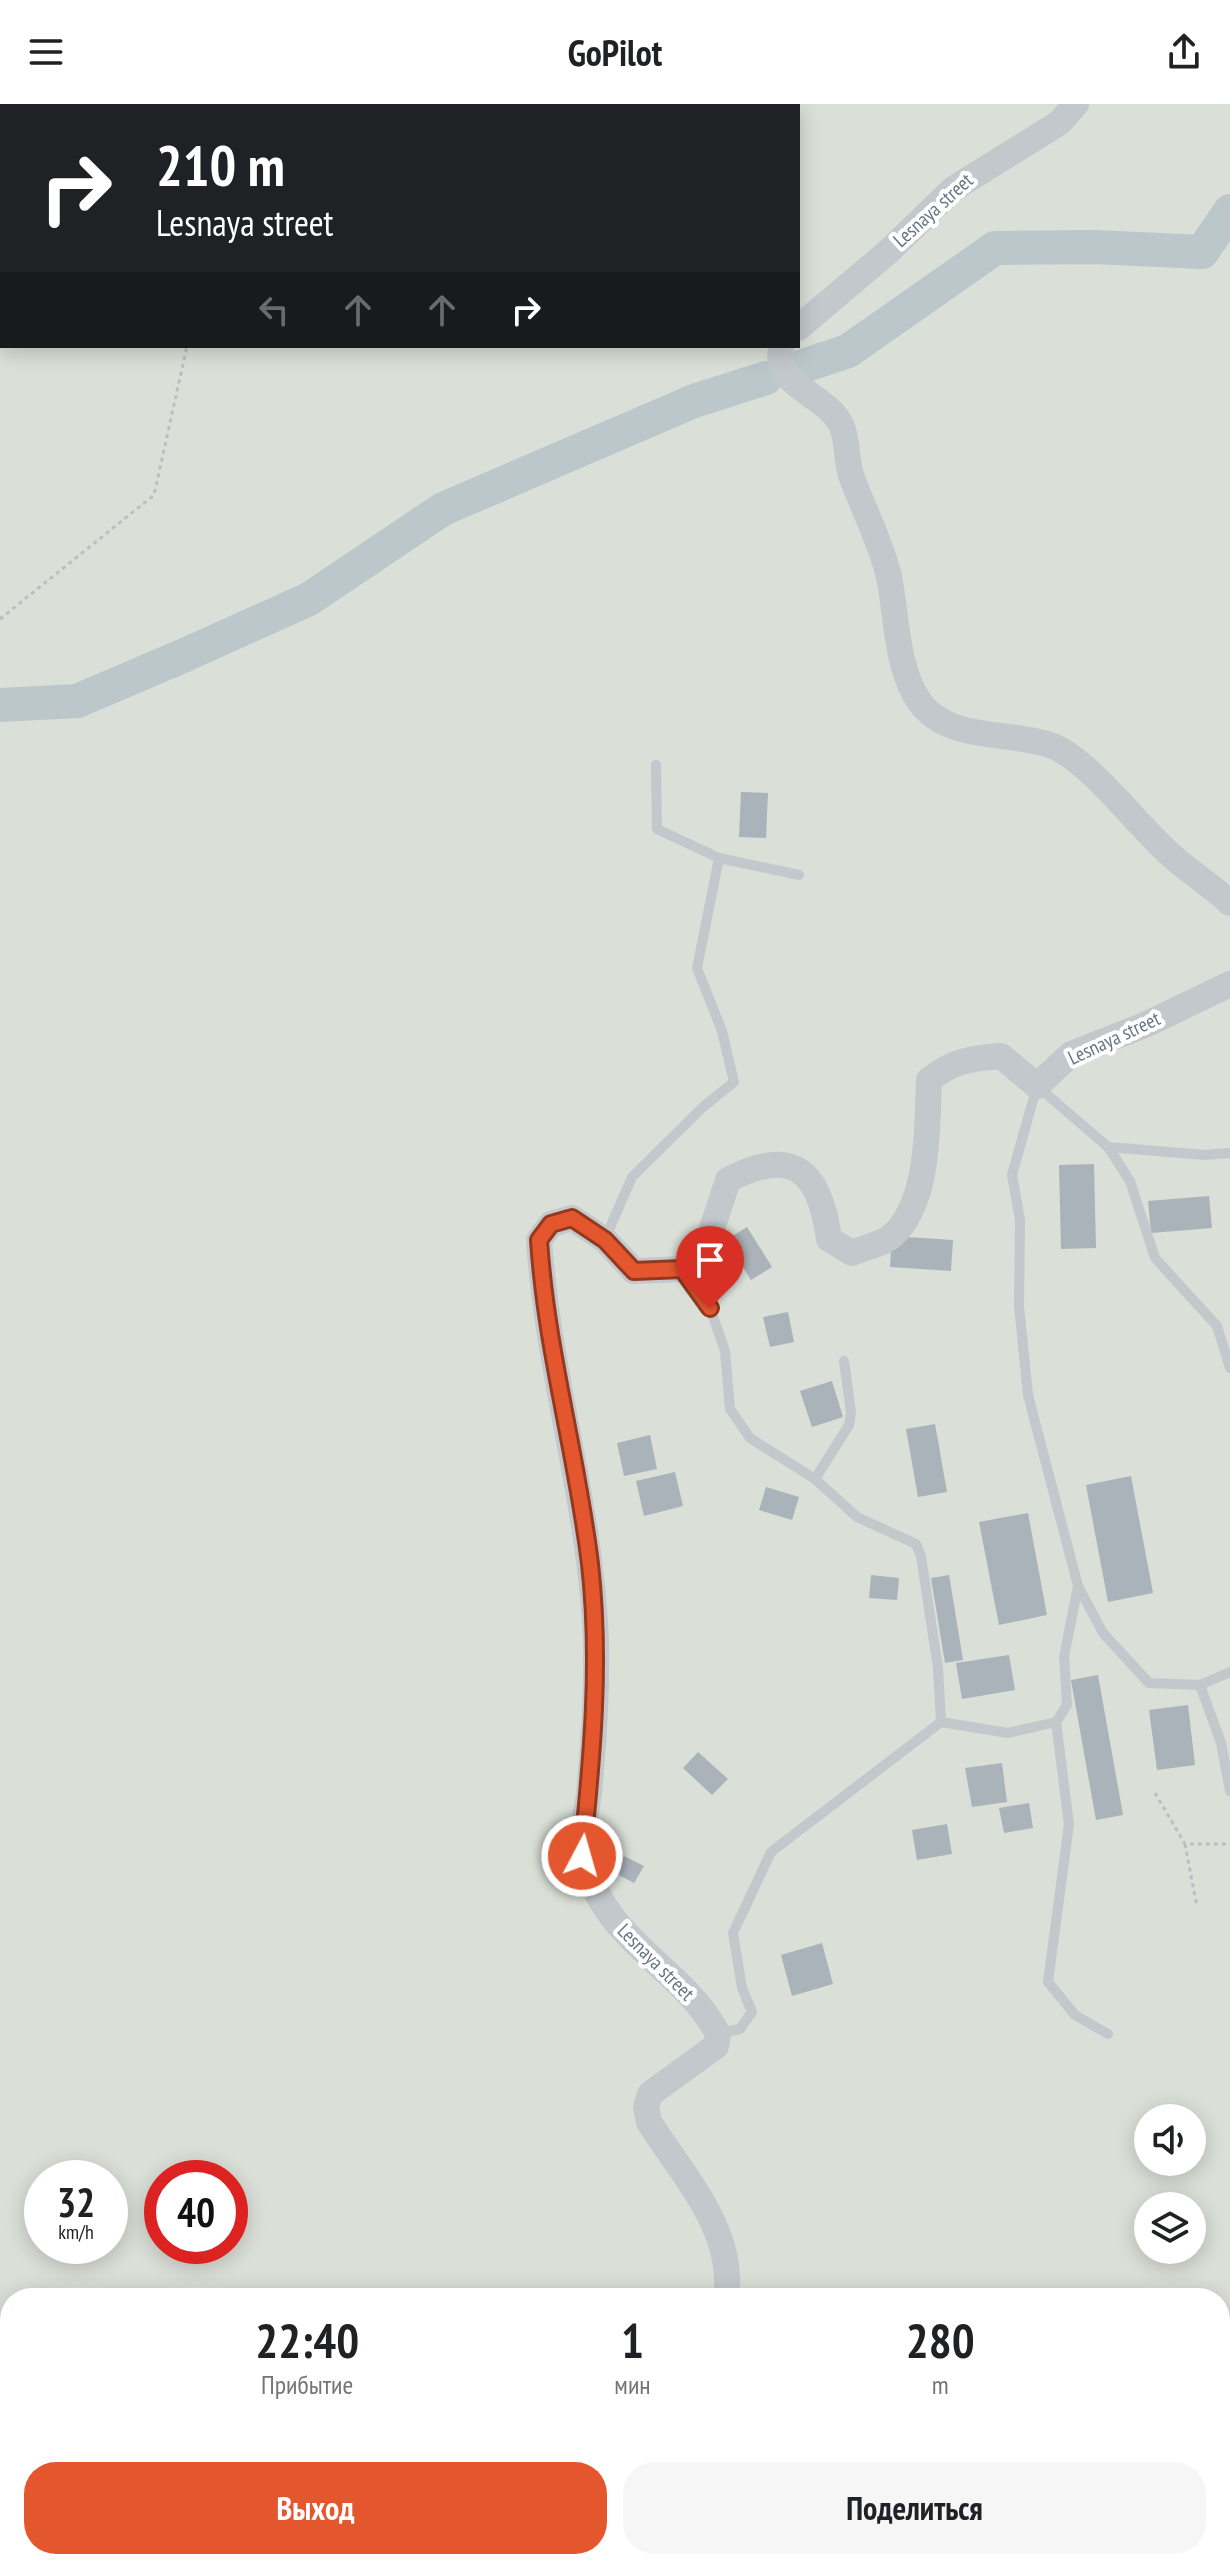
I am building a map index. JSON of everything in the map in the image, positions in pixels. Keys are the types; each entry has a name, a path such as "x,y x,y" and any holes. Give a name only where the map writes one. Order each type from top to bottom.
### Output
{"street":[{"name":"Lesnaya street","path":"800,326 889,251 953,189 1050,129 1076,104"},
{"path":"782,348 780,366 784,374 819,398 834,412 841,425 850,470 888,575 910,684 920,703 935,717 958,729 1038,742 1071,757 1173,857 1230,903"},
{"name":"Lesnaya street","path":"1037,1086 1071,1054 1145,1025 1230,984"},
{"path":"682,1269 706,1247 728,1180 769,1163 786,1165 814,1181 825,1208 829,1239 852,1253 892,1236 913,1204 926,1159 929,1080 945,1067 964,1059 1001,1056 1037,1086"},
{"name":"Lesnaya street","path":"682,1269 634,1271 605,1240 572,1218 551,1224 539,1240 544,1312 590,1563 596,1641 596,1707 582,1856 608,1914 634,1944 693,1999 718,2034"},
{"path":"718,2034 716,2046 650,2094 646,2107 649,2122 717,2229 728,2265 727,2288"}],"lane":[{"path":"656,765 657,829 719,858 799,875"},
{"path":"605,1240 632,1177 703,1107 734,1082 722,1031 697,968 719,858"},
{"path":"1230,1368 1217,1326 1155,1258 1130,1181 1108,1147 1037,1086 1012,1175 1020,1220 1019,1306 1028,1395 1078,1586 1103,1633 1149,1683 1200,1685 1230,1672"},
{"path":"1108,1147 1205,1155 1230,1153"},
{"path":"682,1269 710,1308 725,1351 730,1409 750,1438 815,1479 857,1517 916,1544 921,1556 938,1668 941,1722"},
{"path":"815,1479 849,1425 851,1413 844,1361"},
{"path":"1078,1586 1064,1657 1067,1705 1056,1722 1069,1824 1048,1982 1075,2015 1108,2034"},
{"path":"1200,1685 1221,1743 1230,1791"},
{"path":"718,2034 740,2029 752,2012 742,1988 733,1933 771,1852 941,1722 1008,1733 1056,1722"}],"path":[{"path":"0,619 154,495 187,348"},
{"path":"1155,1793 1185,1844 1197,1907"},
{"path":"1185,1844 1230,1844"}],"shaded area":[{"path":"800,104 1230,104 1230,2288 0,2288 0,348 800,348"}],"building":[{"path":"741,792 768,793 766,838 739,837"},
{"path":"1094,1164 1096,1248 1061,1249 1059,1165"},
{"path":"1209,1196 1212,1228 1151,1233 1148,1201"},
{"path":"747,1227 772,1267 751,1280 726,1240"},
{"path":"892,1236 953,1240 951,1271 890,1267"},
{"path":"788,1312 794,1342 770,1347 763,1317"},
{"path":"832,1381 843,1417 812,1427 800,1391"},
{"path":"935,1424 947,1492 918,1497 906,1429"},
{"path":"650,1435 657,1469 624,1476 617,1443"},
{"path":"675,1472 683,1506 644,1516 636,1481"},
{"path":"1131,1476 1153,1593 1108,1602 1086,1485"},
{"path":"766,1487 799,1497 792,1520 759,1510"},
{"path":"1028,1513 1047,1615 999,1625 979,1522"},
{"path":"871,1575 899,1578 897,1600 869,1598"},
{"path":"949,1575 963,1660 945,1663 931,1578"},
{"path":"1009,1655 1015,1690 962,1699 956,1663"},
{"path":"1098,1675 1123,1815 1096,1820 1071,1680"},
{"path":"1188,1705 1195,1765 1157,1770 1149,1710"},
{"path":"698,1752 728,1779 712,1795 683,1768"},
{"path":"1002,1763 1007,1802 972,1807 965,1768"},
{"path":"1029,1803 1033,1828 1004,1833 999,1808"},
{"path":"947,1824 952,1854 917,1860 912,1830"},
{"path":"624,1856 644,1866 634,1883 615,1873"},
{"path":"822,1943 833,1984 792,1996 781,1955"}],"waterway":[{"path":"800,367 848,351 995,248 1094,247 1202,252 1230,211"},
{"path":"0,705 77,701 185,655 309,599 443,509 694,401 766,378"}],"route":[{"path":"582,1856 596,1707 596,1641 590,1563 544,1312 539,1240 551,1224 572,1218 605,1240 634,1271 682,1269 710,1308"}]}
